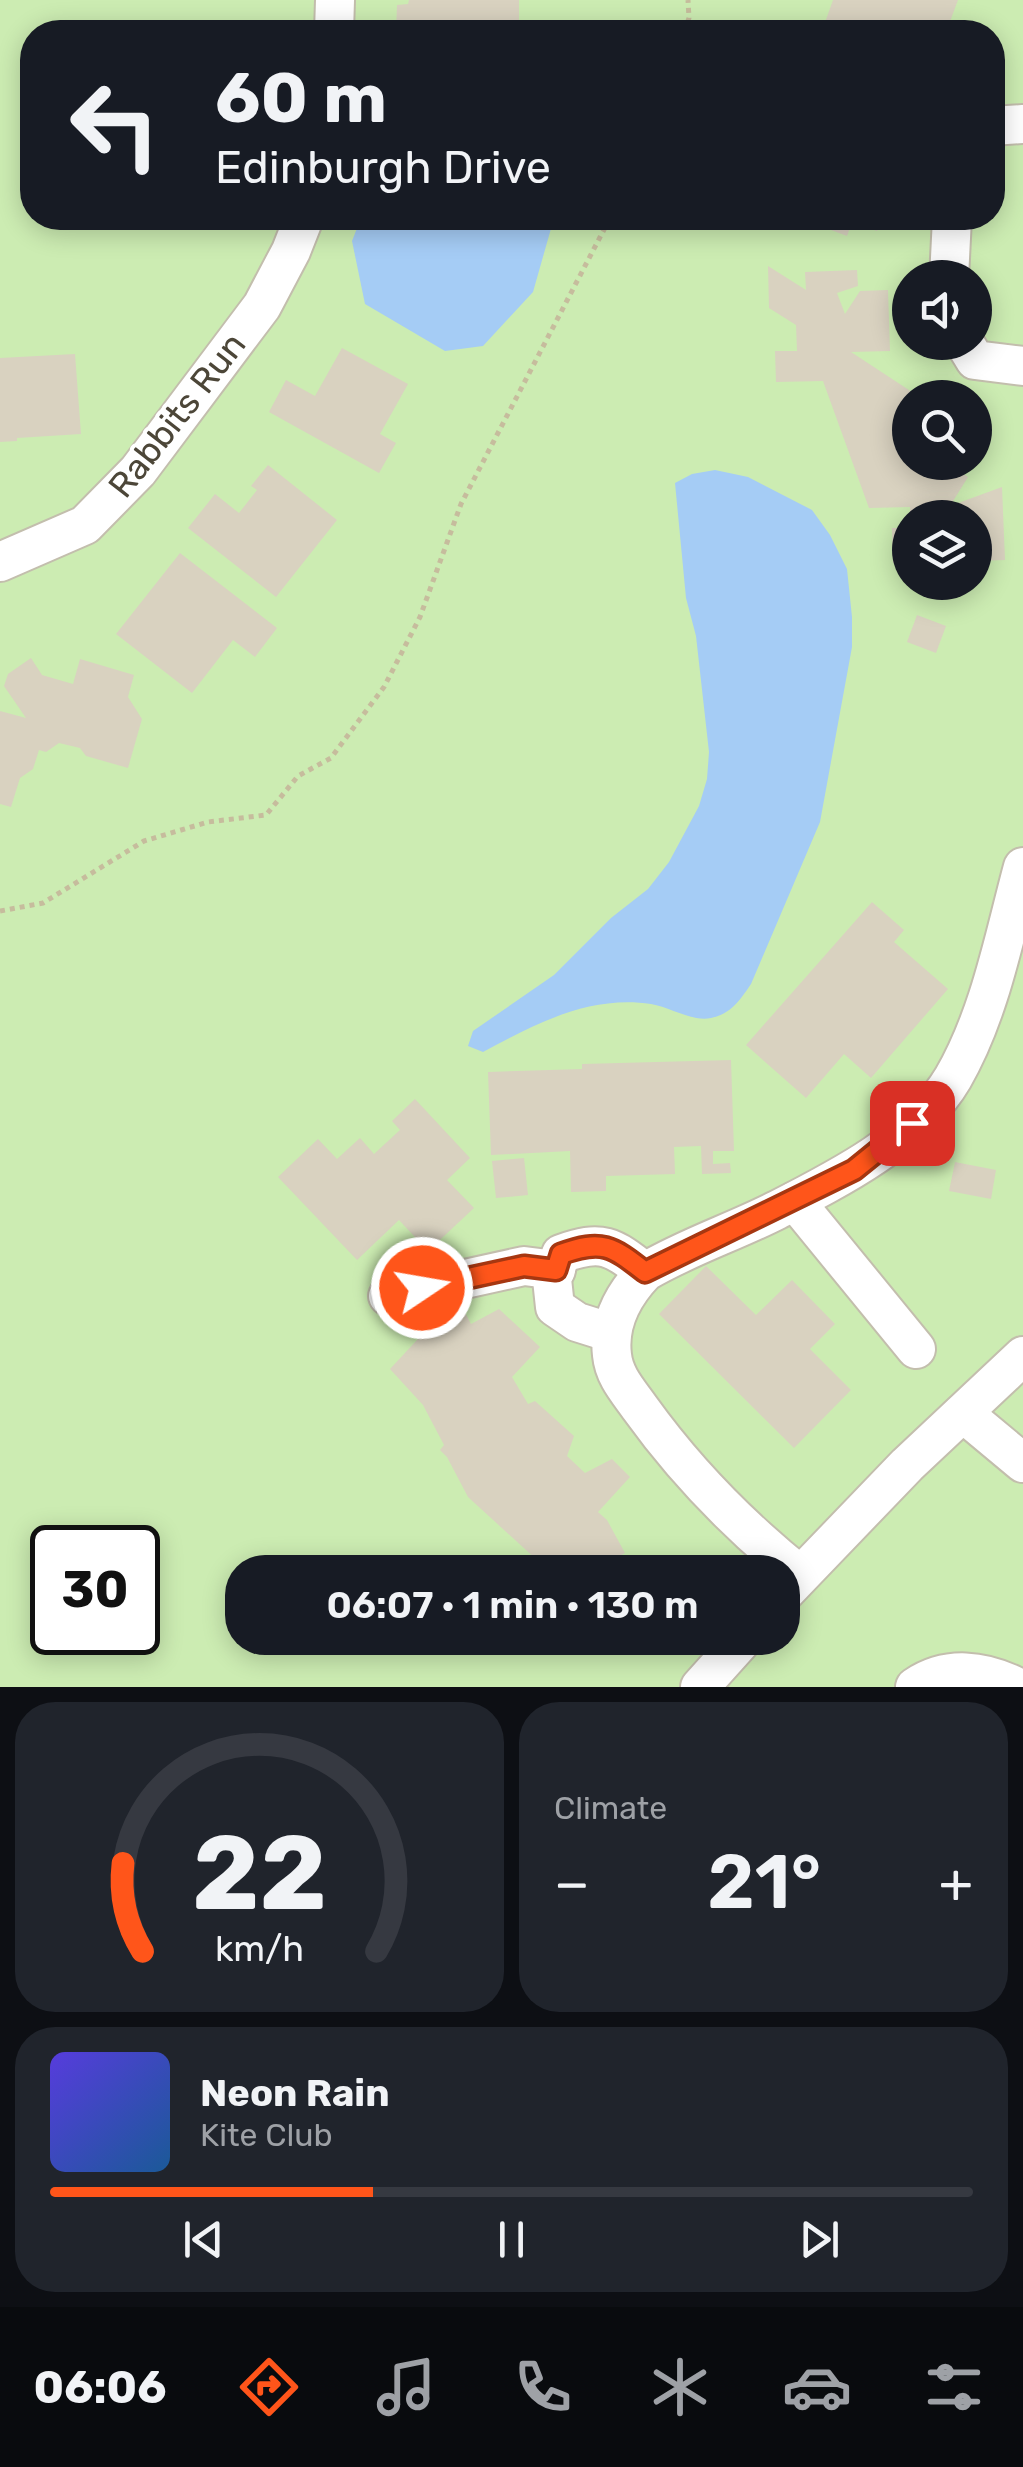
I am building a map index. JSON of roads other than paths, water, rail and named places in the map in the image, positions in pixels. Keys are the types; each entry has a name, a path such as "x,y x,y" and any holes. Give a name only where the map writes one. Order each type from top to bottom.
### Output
{"street":[{"name":"Rabbits Run","path":"0,562 85,526 138,472 262,306 298,230"},
{"path":"951,260 952,230"},
{"path":"976,360 1023,366"},
{"path":"767,1555 658,1434 617,1376 612,1333 617,1312 630,1288 645,1272 854,1170 935,1102 951,1081 984,1008 1023,867"},
{"path":"795,1200 916,1349"},
{"path":"612,1333 576,1322 554,1307 552,1279 561,1254 591,1243 622,1254 645,1272"},
{"path":"388,1296 524,1266 556,1270"},
{"path":"800,1576 1023,1356"},
{"path":"963,1412 1023,1463"},
{"path":"700,1687 729,1655"},
{"path":"915,1687 926,1679 959,1671 982,1673 1017,1687"}],"water":[{"path":"356,230 551,230 533,292 483,346 445,351 365,304 352,241"},
{"path":"715,470 748,477 812,510 847,569 852,617 852,647 820,822 751,984 730,1010 711,1018 696,1018 651,1004 606,1004 563,1014 483,1052 468,1046 473,1031 554,975 611,918 648,889 669,862 699,806 709,752 696,636 686,598 675,483 692,474"}]}
